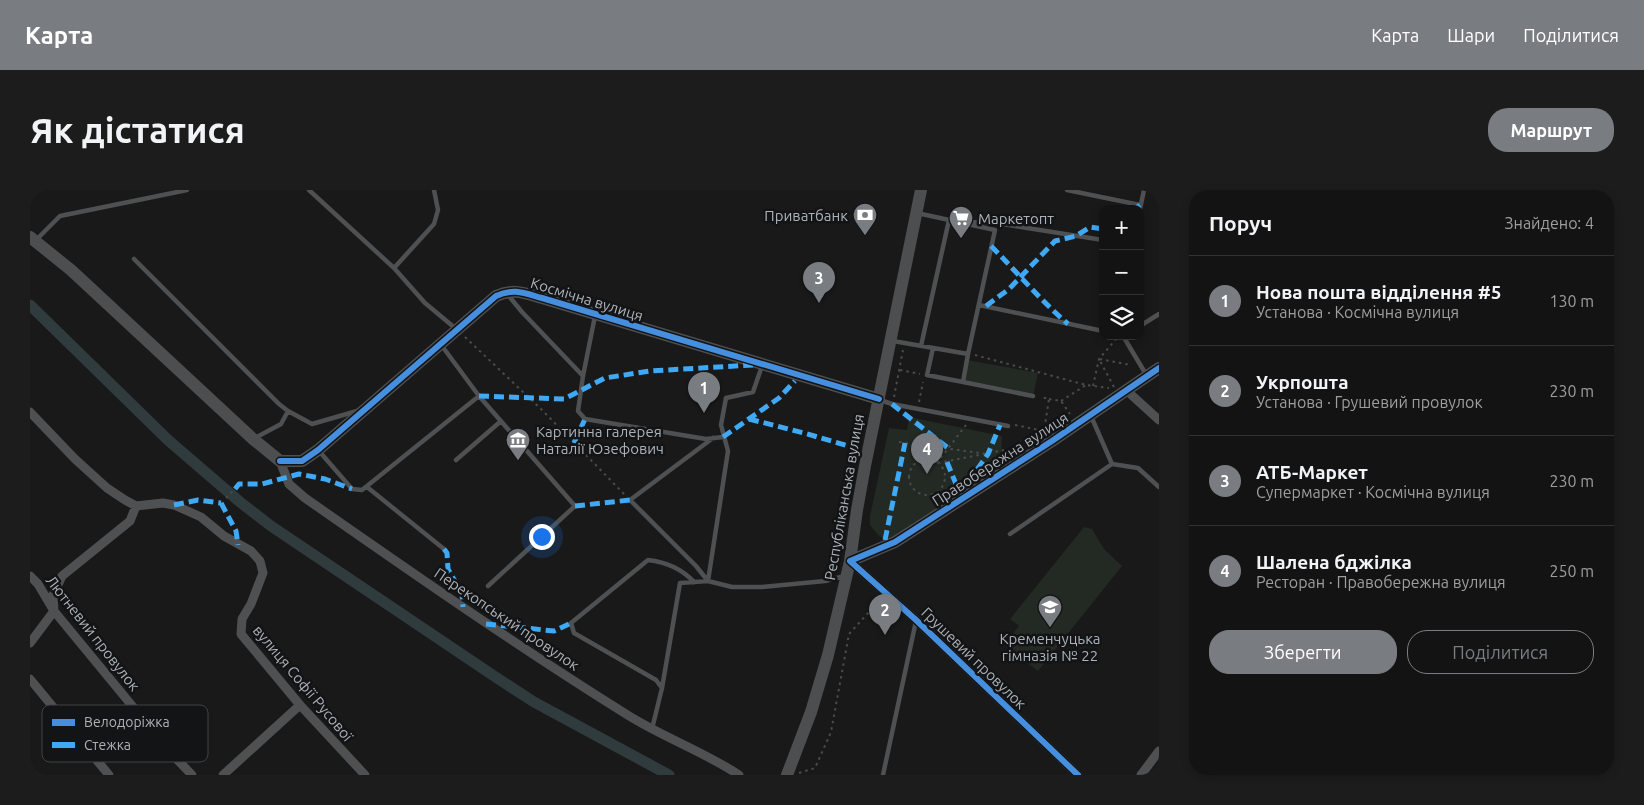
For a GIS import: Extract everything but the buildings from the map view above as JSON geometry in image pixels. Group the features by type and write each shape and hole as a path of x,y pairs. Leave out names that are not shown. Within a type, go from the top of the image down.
{"street":[{"name":"Республіканська вулиця","path":"787,775 811,712 828,656 847,576 890,341 921,190"},
{"path":"33,239 71,270 253,439 280,461 302,461 318,450 496,296 506,292"},
{"name":"Космічна вулиця","path":"506,292 517,291 879,399"},
{"name":"Правобережна вулиця","path":"850,561 894,542 1126,390 1144,371 1159,368"},
{"path":"1126,390 1159,420"},
{"path":"30,412 75,459 107,488 136,506 130,521 62,576 53,595 54,611 30,643"},
{"name":"Перекопський провулок","path":"280,461 289,484 305,498 486,624 652,729 724,765 739,775"},
{"name":"вулиця Софії Русової","path":"136,506 163,503 174,505 201,517 224,536 251,551 260,561 263,574 252,604 242,619 241,634 300,705 365,775"},
{"path":"855,526 858,539 867,547 879,549"},
{"name":"Грушевий провулок","path":"850,561 916,620 1078,775"},
{"name":"Лютневий провулок","path":"30,576 38,584 54,611 131,705"},
{"path":"30,679 52,705"},
{"path":"223,775 300,705"},
{"path":"1141,775 1159,752"},
{"path":"99,762 110,775"},
{"name":"Лютневий провулок","path":"180,762 192,775"}],"lane":[{"path":"33,239 60,216 187,190"},
{"path":"309,190 394,268 425,303 458,330"},
{"path":"394,268 434,224 438,210 434,190"},
{"path":"1067,190 1131,205"},
{"path":"1140,205 1144,190"},
{"path":"916,213 995,230 963,382"},
{"path":"951,220 996,223 1099,239"},
{"path":"921,346 951,220"},
{"path":"134,259 288,411 312,424 366,409"},
{"path":"506,292 522,312 583,376"},
{"path":"979,305 1099,330"},
{"path":"596,314 578,411 585,419 706,439 723,437"},
{"path":"1144,323 1159,314"},
{"path":"1126,340 1144,371"},
{"path":"890,341 968,354"},
{"path":"441,345 479,396 575,506 488,586"},
{"path":"933,348 927,375 1033,396"},
{"path":"708,581 728,452 721,425 726,398 753,392 763,365"},
{"path":"318,450 352,489 362,490 479,396"},
{"path":"879,399 892,404 1008,426"},
{"path":"253,439 281,424 288,411"},
{"path":"1090,414 1112,464"},
{"path":"456,460 501,421"},
{"path":"708,581 696,566 630,500 713,438"},
{"path":"1010,534 1112,464 1138,468 1159,487"},
{"path":"367,487 444,549"},
{"path":"662,688 656,680 574,633 570,623 648,560 657,561 686,573 694,582"},
{"path":"652,729 662,688 680,583 708,581 732,587 762,587 825,581 847,576"},
{"path":"883,775 916,620"}],"path":[{"path":"458,330 542,410 630,500"},
{"path":"1093,386 1099,359 1115,340"},
{"path":"892,404 904,343"},
{"path":"968,354 1086,386 1115,389 1099,359"},
{"path":"1099,359 1144,371"},
{"path":"899,370 924,374 917,409"},
{"path":"1049,399 1061,401 1086,386"},
{"path":"1061,401 1074,420"},
{"path":"937,463 971,419"},
{"path":"899,442 988,454"},
{"path":"937,463 943,471 943,484 932,494 919,493 913,488 909,475 911,468 922,460 928,459 937,463 1004,450"},
{"path":"226,498 235,488"},
{"path":"798,775 815,768 831,732 849,634 879,600"}],"shaded area":[{"path":"967,360 1038,373 1033,396 963,382"},
{"path":"909,417 1002,436 1001,466 892,537 884,539 870,525 870,516 889,428 907,430"},
{"path":"1084,527 1092,529 1104,549 1122,566 1038,671 1004,645 1019,626 1010,619"}],"waterway":[{"path":"30,305 168,440 271,526 534,702 669,775"}],"marked path":[{"path":"986,306 1009,289 1055,241 1076,236 1090,227 1099,228"},
{"path":"991,246 1038,296 1068,324"},
{"path":"479,396 564,399 605,378 650,371 753,365"},
{"path":"723,437 779,398 795,381"},
{"path":"892,404 948,448"},
{"path":"574,443 585,419"},
{"path":"749,419 855,448"},
{"path":"960,494 988,454 1000,425"},
{"path":"885,540 905,443"},
{"path":"947,462 960,494"},
{"path":"235,489 239,484 262,484 299,474 325,479 352,489"},
{"path":"174,505 198,500 221,503"},
{"path":"575,506 630,500"},
{"path":"221,503 236,531 238,545"},
{"path":"444,549 447,553 448,569 462,594 463,607"},
{"path":"486,624 554,631 571,623"}],"cycle path":[{"path":"280,461 302,461 318,450 496,296 508,292 530,294 879,399"},
{"path":"1078,775 916,620 850,561 895,542 1052,441 1159,368"}],"place":[{"name":"Приватбанк","path":"865,236"},
{"name":"Маркетопт","path":"961,239"},
{"name":"АТБ-Маркет","path":"819,303"},
{"name":"Нова пошта відділення #5","path":"704,413"},
{"name":"Картинна галерея Наталії Юзефович","path":"518,461"},
{"name":"Шалена бджілка","path":"927,474"},
{"name":"Кременчуцька гімназія № 22","path":"1050,628"},
{"name":"Укрпошта","path":"885,635"}]}
